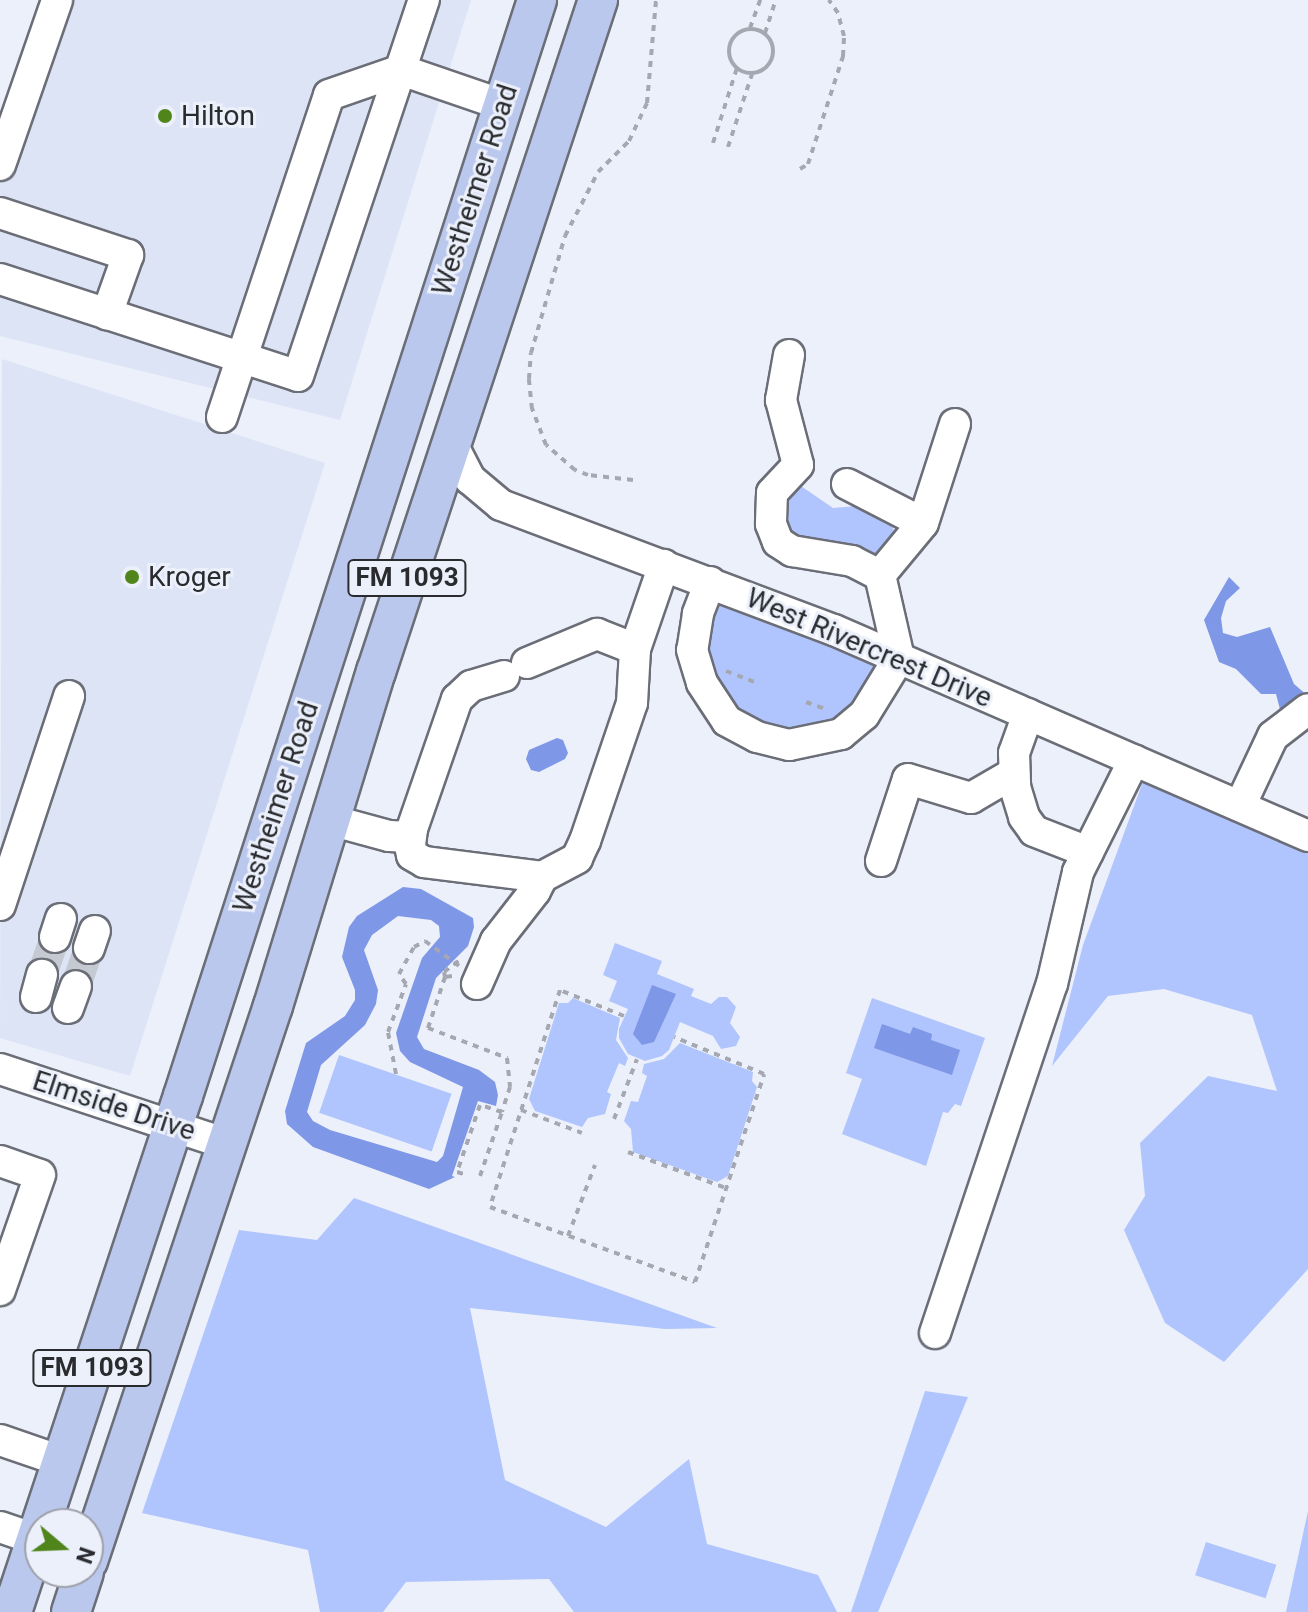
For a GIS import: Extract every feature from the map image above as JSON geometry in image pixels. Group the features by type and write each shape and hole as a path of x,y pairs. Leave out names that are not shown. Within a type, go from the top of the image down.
{"main road":[{"name":"Westheimer Road","path":"12,1612 17,1533 61,1461 173,1125 537,0"},
{"name":"Westheimer Road","path":"104,1513 227,1144 451,442 598,0"},
{"path":"376,672 363,633 405,498 402,484 383,474"},
{"path":"71,1612 79,1588"}],"street":[{"path":"0,165 57,0"},
{"path":"0,279 298,376 424,0"},
{"path":"222,417 329,95 401,70 503,105"},
{"path":"0,213 128,255 107,314"},
{"path":"789,355 781,400 798,465"},
{"path":"880,575 923,523 955,424"},
{"name":"West Rivercrest Drive","path":"451,442 470,479 492,499 899,658 1308,836"},
{"path":"798,465 923,523"},
{"path":"798,465 772,493 771,524 778,542 792,551 852,561 880,575"},
{"path":"466,976 496,941 542,877 577,858 632,703 635,649 664,565"},
{"path":"710,582 698,614 692,650 695,668 714,705 727,721 757,737 789,745 841,734 864,715 899,658 880,575"},
{"path":"542,877 417,860 412,855 410,837 457,699 471,686 597,634 635,649"},
{"path":"0,905 69,696"},
{"path":"1240,806 1273,736 1308,709"},
{"path":"1028,714 1014,753 1014,773 1024,817 1034,831 1088,852"},
{"path":"935,1333 1052,984 1078,872 1134,760"},
{"path":"881,861 908,779 971,798 1014,773"},
{"path":"330,820 389,836 410,837"},
{"name":"Elmside Drive","path":"0,1069 227,1144"},
{"path":"0,1161 40,1175 0,1290"},
{"path":"0,1440 61,1461"}],"path":[{"path":"633,480 588,475 553,452 538,431 529,379 531,353 565,236 598,172 629,141 647,103 656,0"},
{"path":"750,29 760,0"},
{"path":"765,33 776,0"},
{"path":"800,169 808,164 843,56 841,24 829,0"},
{"path":"728,147 752,74 769,66 773,56 773,47 765,33 750,29 734,36 729,55 737,68 752,74"},
{"path":"713,143 737,68"},
{"path":"396,1074 388,1032 406,984 399,974 414,947 425,941 466,976"},
{"path":"466,976 445,977 428,1028 507,1058 510,1087 480,1176"},
{"path":"624,1016 560,990 490,1207 695,1282 764,1074 674,1037"},
{"path":"614,1119 637,1059"},
{"path":"467,1175 457,1172 480,1105 502,1112"},
{"path":"521,1110 582,1133"},
{"path":"628,1152 726,1188"},
{"path":"568,1236 595,1165"}],"shaded area":[{"path":"39,0 471,0 340,420 0,336 0,123"},
{"path":"2,359 325,463 130,1076 0,1038"},
{"path":"798,484 833,508 868,505 885,513 899,540 885,560 805,549 780,527 786,493"},
{"path":"1229,577 1240,588 1226,601 1221,618 1223,633 1237,637 1270,627 1294,684 1308,696 1282,717 1276,694 1261,694 1236,669 1219,662 1204,620"},
{"path":"724,598 873,658 880,666 849,715 805,736 732,714 704,657 714,606"},
{"path":"557,738 563,740 568,753 565,759 539,772 531,770 526,759 529,750"},
{"path":"1145,776 1308,846 1308,1269 1224,1362 1165,1323 1124,1230 1145,1196 1140,1143 1208,1076 1277,1091 1252,1015 1164,989 1108,996 1052,1066 1083,945"},
{"path":"403,887 421,889 473,918 474,927 468,946 436,978 417,1037 424,1049 479,1070 495,1082 498,1095 496,1106 478,1101 452,1176 455,1177 429,1189 313,1147 287,1124 285,1111 306,1043 345,1016 355,1000 355,990 342,957 349,927 357,916","holes":["398,916 431,920 439,926 440,937 422,958 396,1033 400,1051 410,1062 463,1087 443,1156 437,1162 330,1130 313,1121 307,1112 321,1065 365,1025 376,1004 378,990 364,950 372,935"]},
{"path":"615,943 662,961 657,974 694,989 691,996 711,1004 719,997 727,997 736,1007 730,1023 740,1037 736,1046 721,1049 713,1036 680,1022 669,1050 662,1056 645,1061 628,1054 619,1038 619,1029 628,1009 609,1001 617,981 603,975"},
{"path":"652,985 676,994 654,1042 642,1045 633,1034"},
{"path":"573,998 620,1018 616,1040 628,1058 625,1066 619,1063 607,1092 611,1094 605,1114 588,1118 582,1127 535,1111 529,1099 559,1003 568,1003"},
{"path":"872,998 985,1038 961,1106 955,1104 948,1113 943,1112 926,1166 842,1134 862,1079 846,1073"},
{"path":"882,1024 910,1034 913,1027 932,1034 931,1040 960,1050 952,1075 874,1048"},
{"path":"680,1043 753,1072 752,1081 757,1087 728,1176 717,1182 633,1152 631,1129 624,1121 631,1101 638,1102 647,1076 642,1073 644,1064 664,1059"},
{"path":"339,1055 452,1094 432,1151 319,1113"},
{"path":"354,1198 717,1328 665,1329 470,1308 505,1480 606,1527 689,1459 707,1544 818,1575 837,1612 574,1612 549,1579 406,1582 383,1612 320,1612 308,1550 142,1513 239,1230 317,1240"},
{"path":"925,1391 968,1397 878,1612 851,1612"},
{"path":"1308,1511 1308,1612 1286,1612"},
{"path":"1206,1542 1276,1565 1266,1598 1195,1575"}],"tunnel":[{"path":"42,975 55,937"},
{"path":"76,986 89,948"}],"place":[{"name":"Hilton","path":"165,116"},
{"name":"Kroger","path":"132,577"}]}
